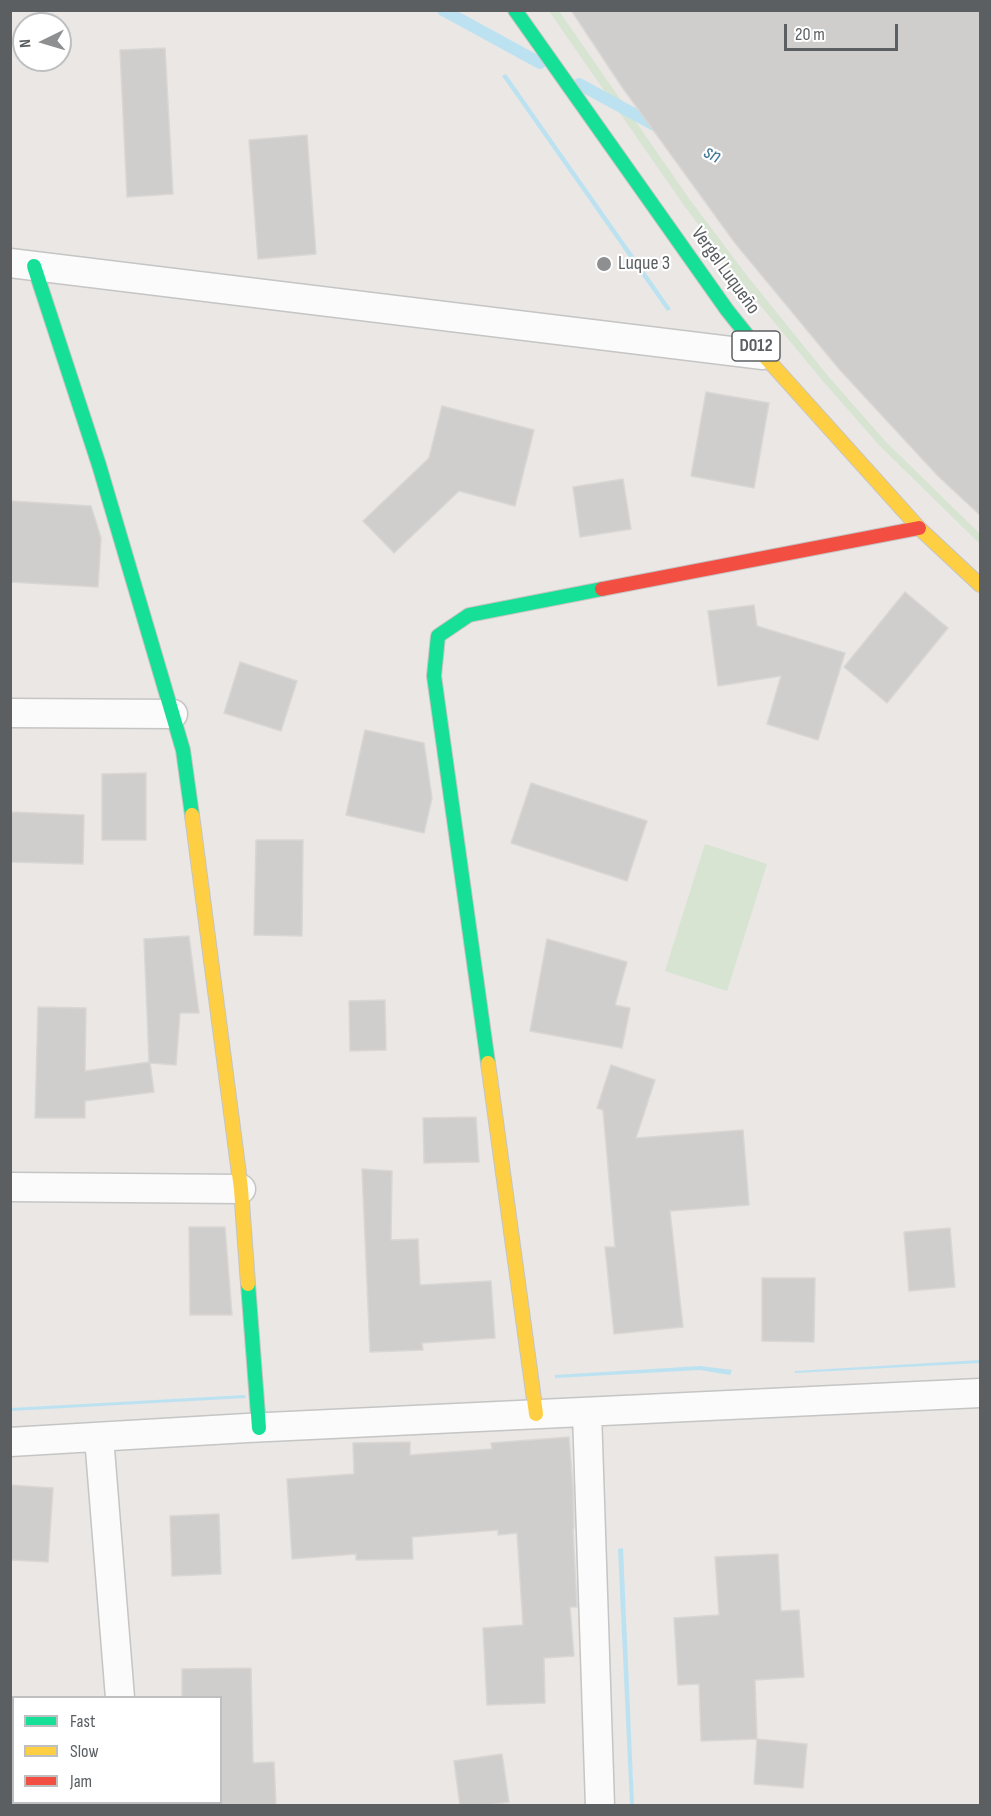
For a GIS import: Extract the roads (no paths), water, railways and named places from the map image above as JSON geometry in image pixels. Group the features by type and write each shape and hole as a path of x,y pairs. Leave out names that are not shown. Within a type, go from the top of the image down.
{"street":[{"name":"Vergel Luqueño","path":"515,10 727,310 763,355 920,528 981,585"},
{"path":"259,1428 241,1189 183,750 99,465 22,265 763,355"},
{"path":"536,1414 434,675 438,636 469,615 920,528"},
{"path":"10,713 172,714"},
{"path":"10,1187 241,1189"},
{"path":"10,1442 981,1392"},
{"path":"588,1412 600,1806"},
{"path":"99,1437 120,1696"}],"water":[{"path":"506,74 671,309 667,311 502,76"},
{"path":"980,1360 980,1363 795,1373 795,1371"},
{"path":"700,1366 732,1370 730,1375 700,1370 555,1378 555,1375"},
{"path":"245,1395 246,1398 11,1411 11,1408"},
{"path":"623,1548 634,1806 630,1805 618,1549"}],"waterway":[{"name":"sn","path":"443,10 540,63"},
{"name":"sn","path":"579,84 658,127"}],"place":[{"name":"Luque 3","path":"604,264"}]}
